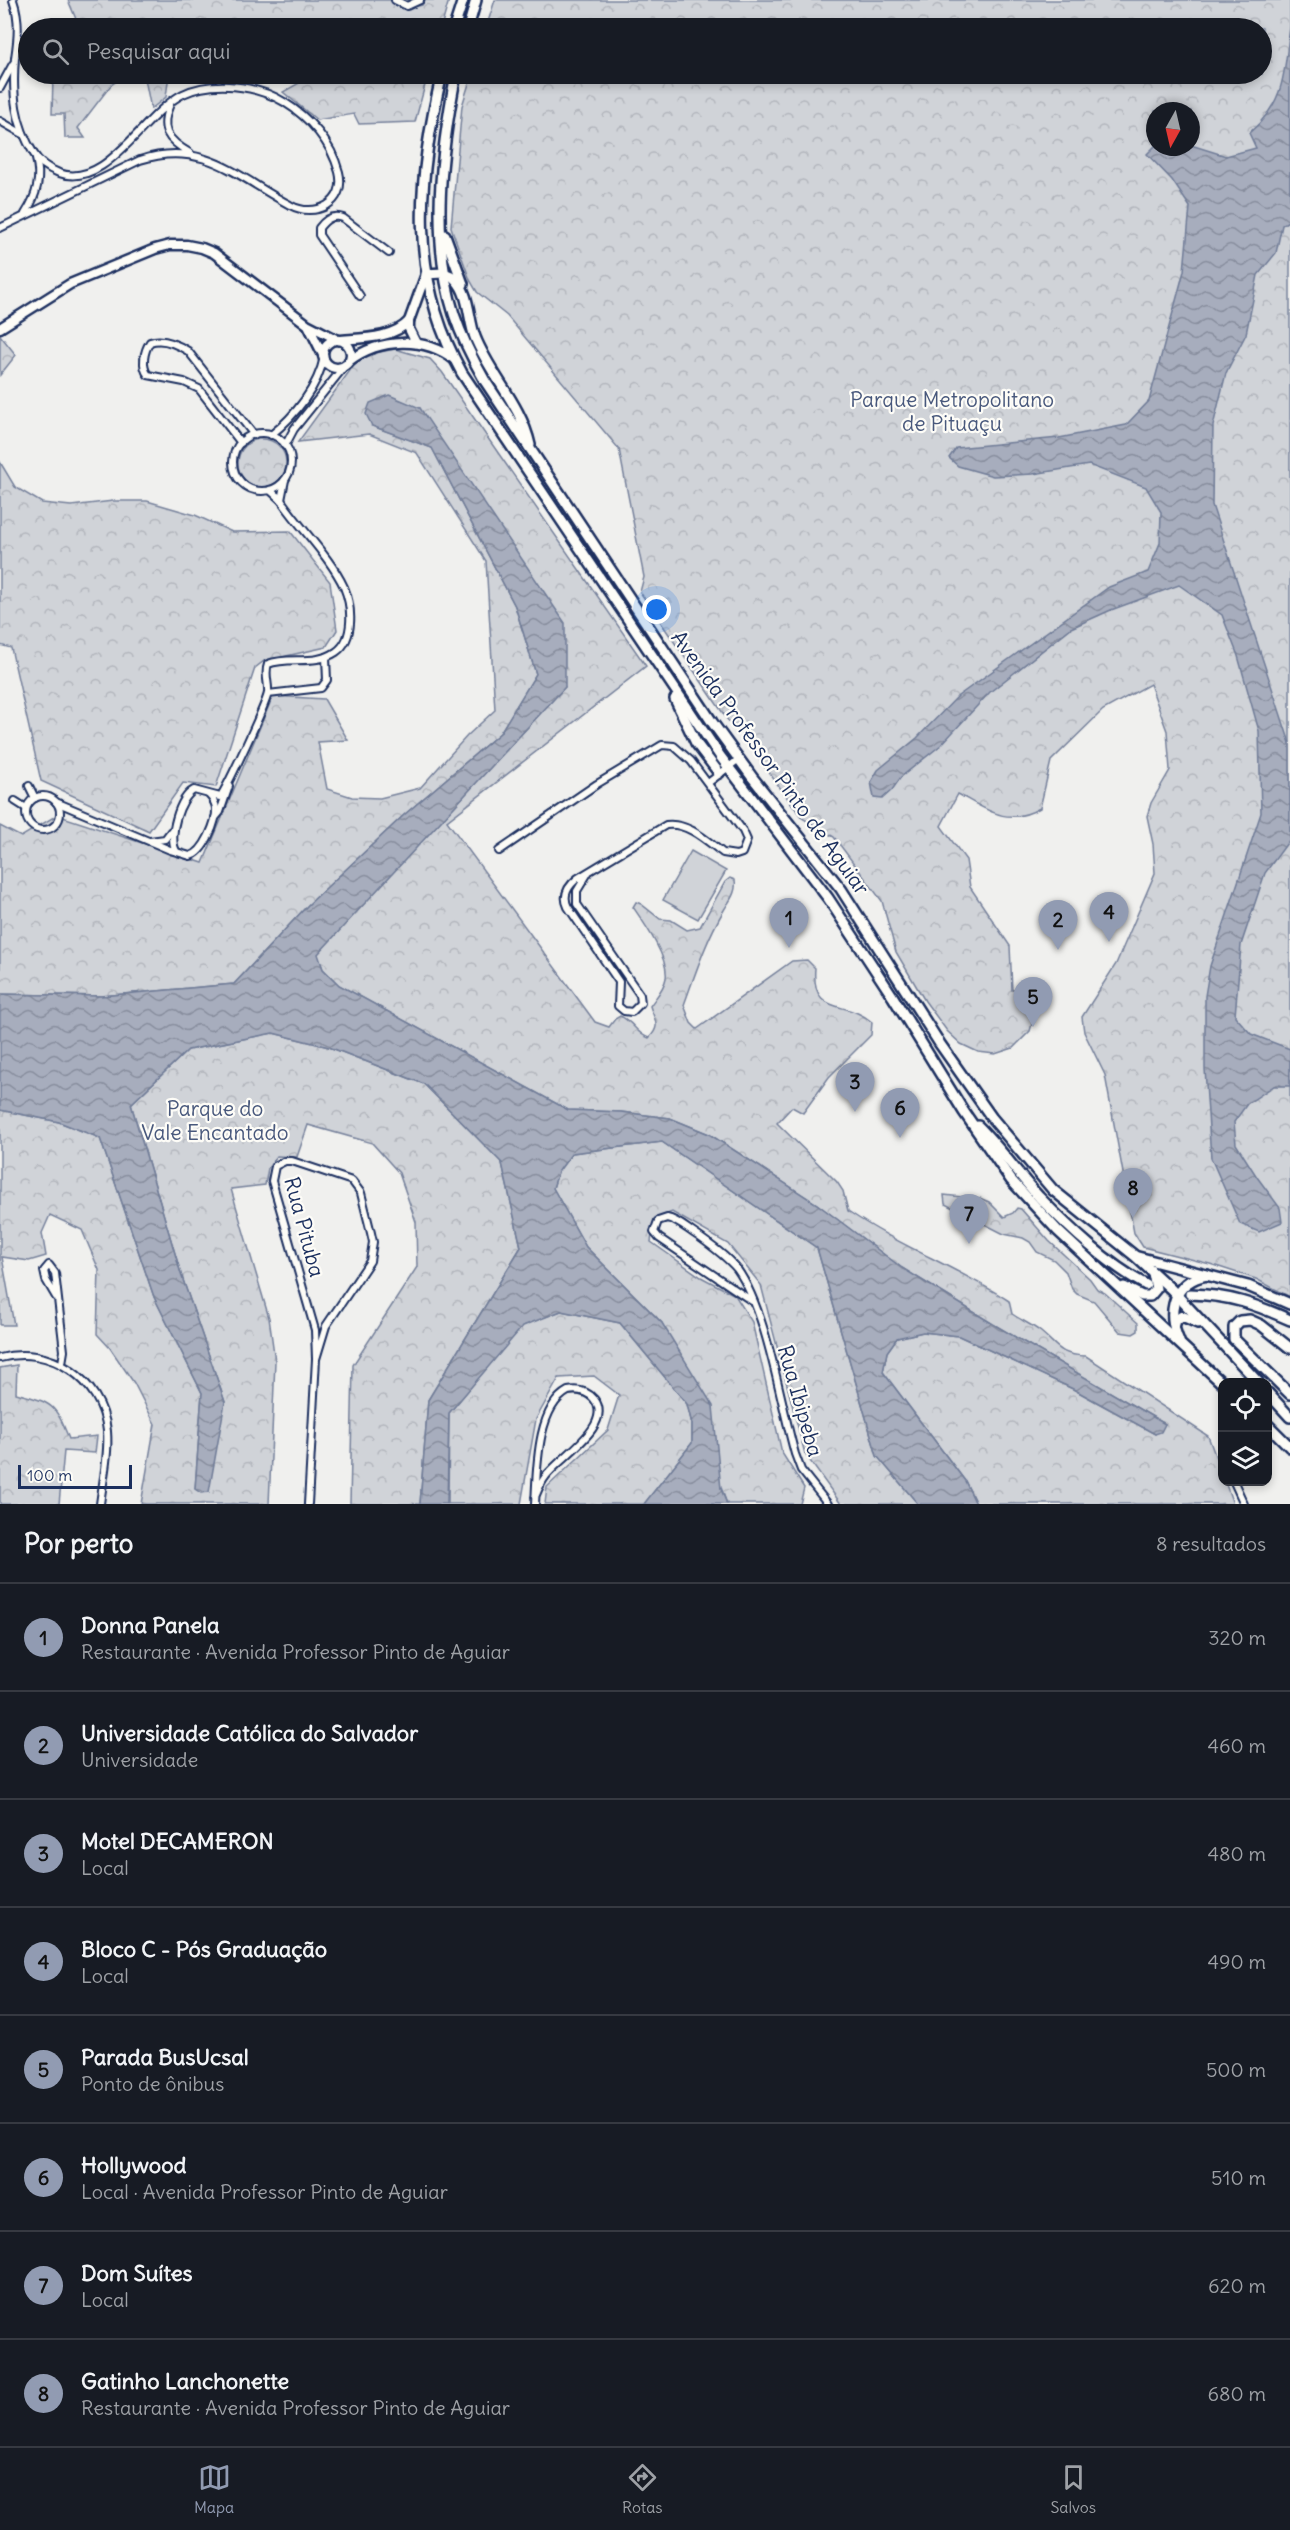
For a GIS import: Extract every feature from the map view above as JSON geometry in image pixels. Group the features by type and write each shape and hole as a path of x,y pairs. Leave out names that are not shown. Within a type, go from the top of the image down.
{"main road":[{"path":"457,18 463,0"},
{"path":"471,18 476,0"},
{"name":"Avenida Professor Pinto de Aguiar","path":"440,84 423,183 422,226 426,274 439,324 455,360 660,670 723,770 801,860 832,903 989,1150 1026,1197 1218,1379"},
{"name":"Avenida Professor Pinto de Aguiar","path":"454,84 442,164 441,226 446,274 454,315 466,346 485,381 672,663 739,759 841,889 940,1044 992,1118 1053,1190 1135,1256 1176,1295 1253,1378"},
{"path":"441,226 465,295 475,336 523,420 531,450"},
{"path":"0,328 70,284 155,249 179,245 202,248 214,253 307,324 346,343 350,350 348,362"},
{"path":"416,343 409,329 409,321 426,274 446,274 456,279 465,295"},
{"path":"323,356 327,344 338,340 392,333 404,327 409,321"},
{"path":"307,324 325,361 333,367 348,362 367,349 381,345 416,343 440,350 455,360"},
{"path":"660,670 696,743 711,762 723,770"},
{"path":"964,1112 1061,1218 1118,1269 1146,1285"},
{"path":"1135,1256 1248,1286 1290,1304"},
{"path":"1112,1280 1137,1294 1150,1296 1156,1289 1152,1272"},
{"path":"1181,1344 1175,1324 1176,1295 1189,1281 1209,1275"},
{"path":"1190,1294 1236,1298 1258,1305 1290,1320"},
{"path":"1175,1324 1176,1320 1182,1316 1203,1325"},
{"path":"1290,1348 1255,1322 1240,1321 1234,1327 1234,1339 1290,1394"},
{"path":"1272,1397 1290,1416"},
{"path":"1272,1429 1290,1447"},
{"path":"1279,1436 1290,1454"}],"street":[{"path":"14,0 18,25 13,93 22,133 39,168 37,191 25,215"},
{"path":"395,0 407,6 420,0"},
{"path":"0,88 15,58"},
{"path":"35,157 44,165 62,174 84,175 105,164 147,122 171,102 197,89 231,86 268,95 297,110 319,132 339,170 339,188 336,196 321,209 311,211 295,208 222,164 193,154 172,142 167,134 165,119 171,102"},
{"path":"0,121 22,133"},
{"path":"0,228 140,160 164,153 193,154"},
{"path":"321,209 327,219"},
{"path":"360,296 319,236 319,228 333,216 343,218 389,253"},
{"path":"241,443 199,389 184,382 148,375 143,367 146,349 150,342 160,340 179,345 188,351 254,435"},
{"path":"271,435 285,423 314,386 319,377 323,356"},
{"path":"285,446 294,429 348,362"},
{"path":"281,500 291,462 285,446 271,435 254,435 241,443 233,461 237,477 248,488 256,491 270,490 286,478"},
{"path":"176,851 171,842 174,828 190,792 199,790 220,797 229,783 268,694 266,670 268,664 326,657 341,647 348,632 350,624 347,596 339,578 281,500 270,490"},
{"path":"268,694 321,688 327,680 326,657"},
{"path":"499,852 597,784 655,747 662,745 674,746 699,771 746,835 746,846 736,855 723,853 686,827 666,825 578,878 569,886 565,901 619,982 618,1006 624,1011 632,1012 639,1007 640,995 578,904 577,891 588,873"},
{"path":"708,783 739,759"},
{"path":"699,771 711,762"},
{"path":"56,801 60,809 55,826 47,830 38,830 30,825 26,817 26,808 35,798 44,796 190,856 198,854 229,792 229,783"},
{"path":"29,786 35,798"},
{"path":"209,795 216,806 214,819"},
{"path":"15,801 26,808"},
{"path":"150,841 165,839 174,828"},
{"name":"Rua Pituba","path":"308,1504 316,1359 313,1320 272,1181 275,1166 285,1161 345,1177 358,1187 373,1242 370,1261 329,1321 316,1359"},
{"name":"Rua Ibipeba","path":"752,1301 659,1238 654,1232 658,1221 666,1218 677,1222 727,1258 737,1270 752,1301 759,1317 801,1470 828,1504"},
{"path":"57,1297 64,1351 62,1363"},
{"path":"313,1320 329,1321"},
{"path":"0,1358 19,1355 62,1363 93,1393 105,1419 108,1446 100,1504"},
{"path":"568,1391 584,1391 596,1402 599,1409 597,1425 546,1475 535,1501 538,1454 554,1403 568,1391"},
{"path":"1236,1486 1244,1504"}],"green space":[{"path":"68,0 395,0 406,9 422,5 425,0 449,0 444,18 76,18"},
{"name":"Parque Metropolitano de Pituaçu","path":"495,0 1290,0 1290,1297 1256,1279 1210,1264 1143,1247 1134,1233 1105,1075 1084,1032 1082,1017 1116,964 1155,873 1153,844 1147,816 1151,803 1170,770 1167,731 1150,684 1103,710 1051,761 1040,808 1028,814 1007,816 988,810 958,794 941,826 966,860 970,887 1010,946 1012,990 1042,988 1030,1031 1013,1048 995,1054 978,1052 961,1044 947,1031 925,1001 896,952 882,901 834,837 802,818 736,727 729,722 640,592 644,577 619,449 507,316 477,292 470,280 451,227 462,106 469,84 1272,84 1272,18 489,18"},
{"path":"53,84 112,84 78,128 85,138 65,138 64,114 52,114"},
{"path":"146,84 168,84 166,97 151,109"},
{"path":"297,84 425,84 415,122 359,124 354,114 317,120 283,92"},
{"path":"0,335 16,355 0,375"},
{"path":"395,349 430,359 442,372 646,666 447,821 595,1022 609,1027 620,1016 649,1038 655,1029 655,1019 650,1006 664,986 666,970 655,941 633,907 636,902 660,919 671,920 687,930 700,927 725,882 730,878 735,880 734,892 707,945 684,1005 691,1023 697,1029 792,961 807,960 815,968 815,983 824,1001 862,1015 872,1022 871,1035 829,1077 803,1113 792,1107 777,1123 837,1182 843,1191 848,1211 867,1224 1009,1301 1012,1314 1038,1329 1060,1349 1070,1354 1086,1356 1208,1436 1218,1463 1218,1486 1226,1486 1233,1504 976,1504 965,1481 883,1372 887,1352 897,1338 923,1332 959,1336 1073,1389 1155,1434 1165,1424 902,1268 817,1204 709,1134 670,1118 621,1112 568,1110 339,985 323,969 317,954 565,687 420,408 372,426 432,448 515,606 536,674 500,733 404,815 308,905 234,984 101,996 0,994 0,826 21,837 57,815 203,863 273,696 324,699 348,740 318,742 327,789 352,797 380,798 420,788 467,736 495,710 486,561 417,453 369,434 298,442 354,365 365,355"},
{"path":"262,439 279,446 286,463 279,480 262,487 245,480 238,463 245,446"},
{"path":"0,462 15,487 42,503 71,506 113,501 147,501 195,515 232,532 290,531 330,582 337,630 326,647 264,661 255,668 216,787 183,783 149,831 41,781 11,648 0,645"},
{"path":"691,851 726,871 698,919 663,900"},
{"name":"Parque do Vale Encantado","path":"273,1033 329,1047 424,1084 502,1163 521,1247 428,1400 420,1504 350,1504 353,1365 417,1267 416,1222 399,1173 372,1143 308,1125 297,1157 277,1156 268,1168 265,1185 231,1189 269,1318 275,1361 269,1504 141,1504 155,1424 134,1383 110,1348 97,1334 99,1270 82,1230 50,1215 42,1233 46,1256 29,1261 2,1257 14,1325 0,1325 0,1110 59,1122 100,1138 154,1297 202,1393 195,1489 225,1402 181,1274 131,1104 188,1050"},
{"path":"662,1142 817,1248 877,1456 918,1504 841,1504 805,1454 761,1285 728,1244 672,1212 654,1219 651,1242 701,1277 735,1295 752,1322 782,1453 804,1488 800,1504 727,1504 662,1323 586,1247 553,1188 558,1172 572,1153"},
{"path":"944,1195 968,1200 980,1198 989,1202 1004,1217 1013,1213 1017,1208 1021,1209 1049,1241 1090,1279 1097,1289 1105,1293 1138,1323 1138,1331 1133,1334 1120,1332 1094,1301 1077,1294 1072,1289 1066,1272 1054,1260 1037,1252 1030,1242 1023,1238 1004,1234 945,1204"},
{"path":"561,1311 620,1323 687,1404 692,1424 692,1443 644,1504 545,1504 547,1487 608,1430 619,1395 594,1376 559,1378 536,1419 521,1504 448,1504 449,1413 523,1325"},
{"path":"17,1365 16,1393 38,1399 51,1406 60,1418 69,1439 97,1436 95,1453 64,1451 59,1504 0,1504 0,1368"}],"water":[{"path":"1290,27 1290,220 1282,225 1276,253 1258,275 1246,334 1226,373 1213,426 1212,505 1290,743 1290,839 1265,873 1241,945 1235,1016 1251,1034 1290,1049 1290,1086 1274,1086 1247,1104 1234,1122 1236,1144 1280,1208 1282,1222 1259,1232 1240,1224 1211,1158 1205,1069 1205,996 1210,966 1261,813 1259,731 1238,656 1222,615 1179,585 1111,610 1071,628 990,692 941,745 901,777 882,799 874,798 871,782 878,770 917,738 958,696 1109,587 1148,572 1160,543 1161,512 1146,487 1089,465 1033,474 993,476 958,466 949,458 956,448 1059,438 1126,425 1149,401 1184,271 1190,207 1172,180 1149,156 1200,156 1200,148 1226,156 1256,148 1249,133 1270,110 1277,98 1284,72"},
{"path":"389,395 420,408 565,623 565,687 318,954 323,969 339,985 568,1110 621,1112 670,1118 709,1134 817,1204 902,1268 1165,1424 1161,1432 1155,1434 1073,1389 959,1336 923,1332 897,1338 887,1352 883,1372 965,1481 976,1504 918,1504 877,1456 817,1248 662,1142 572,1153 558,1172 553,1188 586,1247 662,1323 713,1406 721,1489 727,1504 644,1504 692,1443 692,1424 687,1404 620,1323 561,1311 523,1326 449,1413 447,1504 420,1504 428,1400 521,1247 502,1163 424,1084 329,1047 273,1033 188,1050 131,1104 181,1274 225,1402 209,1492 201,1493 195,1489 202,1393 154,1297 100,1138 59,1122 0,1110 0,994 101,996 234,984 308,905 404,815 500,733 536,674 515,606 432,448 372,426 366,414 370,403"}],"tunnel":[{"path":"1151,1288 1190,1294"}],"place":[{"name":"Bloco C - Pós Graduação","path":"1109,942"},
{"name":"Donna Panela","path":"789,948"},
{"name":"Universidade Católica do Salvador","path":"1058,950"},
{"name":"Parada BusUcsal","path":"1033,1027"},
{"name":"Motel DECAMERON","path":"855,1112"},
{"name":"Hollywood","path":"900,1138"},
{"name":"Gatinho Lanchonette","path":"1133,1218"},
{"name":"Dom Suítes","path":"969,1244"}]}
